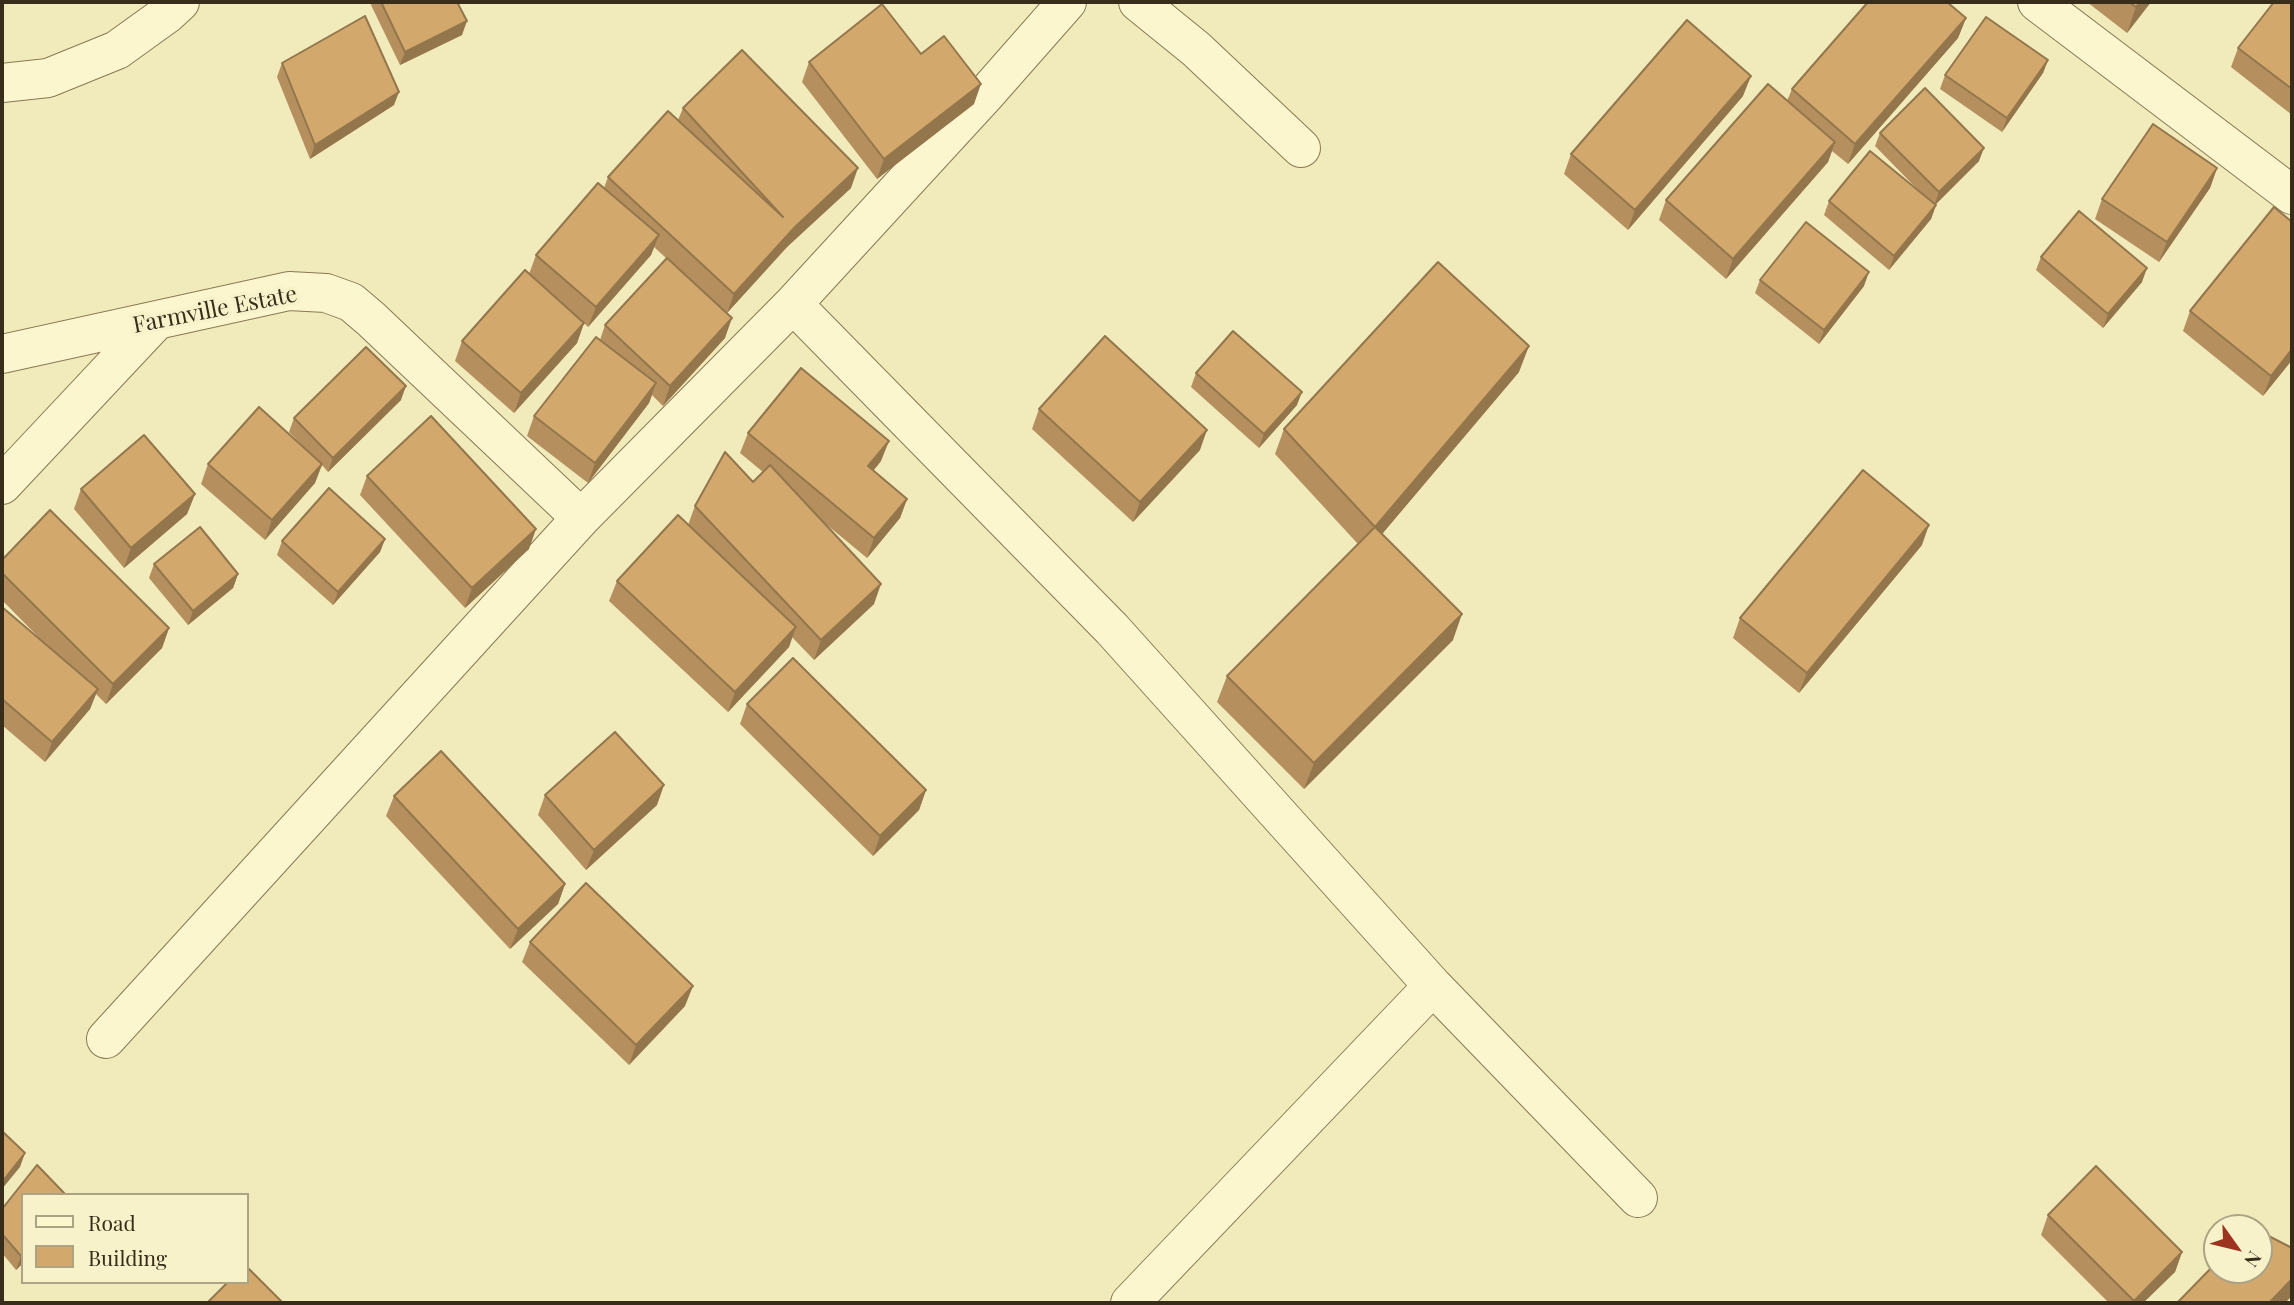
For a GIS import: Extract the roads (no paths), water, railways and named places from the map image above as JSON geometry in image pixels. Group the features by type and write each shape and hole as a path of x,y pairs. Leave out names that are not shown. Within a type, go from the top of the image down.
{"street":[{"path":"2,83 48,78 117,50 180,2"},
{"path":"106,1039 572,508 793,304 1067,2"},
{"path":"1138,2 1196,48 1301,148"},
{"path":"2037,2 2292,195"},
{"name":"Farmville Estate","path":"2,354 289,291 326,293 351,302 572,508"},
{"path":"793,304 1112,629 1433,986 1638,1198"},
{"path":"2,485 155,322"},
{"path":"1130,1303 1433,986"}]}
